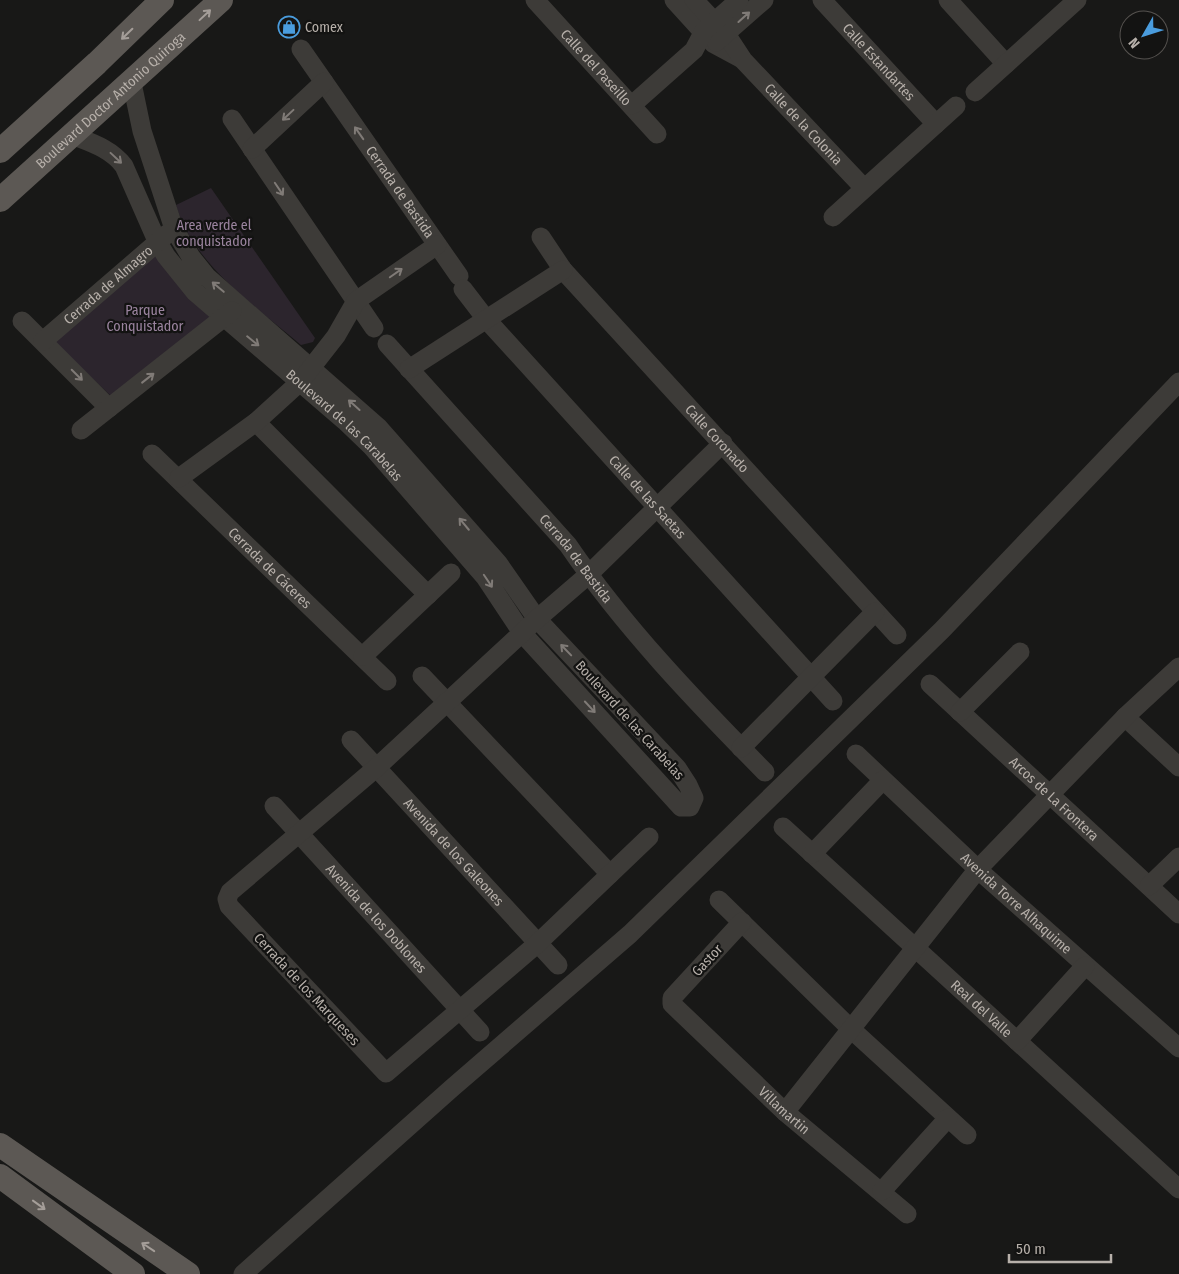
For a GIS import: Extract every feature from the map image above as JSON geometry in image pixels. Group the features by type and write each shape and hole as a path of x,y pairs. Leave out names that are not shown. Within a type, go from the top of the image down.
{"main road":[{"path":"3,151 162,0"},
{"name":"Boulevard Doctor Antonio Quiroga","path":"0,200 74,136 221,0"},
{"path":"0,1145 188,1274"},
{"path":"0,1176 133,1274"}],"street":[{"name":"Calle del Paseíllo","path":"535,0 657,134"},
{"name":"Calle de la Colonia","path":"674,0 715,33 743,60 864,188"},
{"name":"Calle de la Colonia","path":"694,0 715,33"},
{"path":"715,33 739,0"},
{"path":"632,105 715,33 764,0"},
{"name":"Calle Estandartes","path":"822,0 936,124"},
{"path":"948,0 1006,64"},
{"path":"975,92 1076,0"},
{"name":"Cerrada de Bastida","path":"301,49 437,245 356,301 336,336 306,375"},
{"path":"252,149 324,82"},
{"name":"Boulevard de las Carabelas","path":"74,136 103,147 124,166 157,241 166,256 195,292 224,319 306,375 379,428 410,460 498,563 537,619 677,768 694,798 690,807 681,807 523,634 485,576 459,545 306,375 238,304 207,277 191,258 174,229 142,131 132,83"},
{"path":"833,217 956,106"},
{"path":"232,119 374,328"},
{"name":"Cerrada de Almagro","path":"44,341 157,241 174,229"},
{"name":"Calle Coronado","path":"541,237 563,270 897,635"},
{"name":"Calle de las Saetas","path":"437,245 486,319 833,701"},
{"path":"409,369 563,270"},
{"path":"81,430 224,319 238,304"},
{"path":"22,321 109,408"},
{"name":"Cerrada de Bastida","path":"387,344 568,545 588,575 651,650 765,772"},
{"path":"179,478 256,422 306,375"},
{"path":"243,1274 452,1088 630,934 942,630 1179,382"},
{"path":"256,422 428,595"},
{"name":"Cerrada de los Marqueses","path":"649,837 538,943 459,1008 386,1073 229,906 227,899 230,892 376,768 537,619 588,575 723,443"},
{"name":"Cerrada de Cáceres","path":"152,454 387,681"},
{"path":"363,656 451,573"},
{"path":"741,748 875,612"},
{"path":"960,712 1020,652"},
{"path":"785,1112 914,947 978,869 1125,718 1179,667"},
{"path":"422,676 610,874"},
{"name":"Arcos de La Frontera","path":"930,684 1179,914"},
{"path":"1125,718 1179,767"},
{"name":"Avenida de los Galeones","path":"351,740 558,965"},
{"name":"Avenida Torre Alhaquime","path":"856,754 978,869 1178,1047"},
{"path":"812,854 883,780"},
{"name":"Avenida de los Doblones","path":"274,806 480,1032"},
{"name":"Real del Valle","path":"783,827 1179,1189"},
{"path":"1149,886 1179,857"},
{"path":"719,900 851,1029 967,1135"},
{"name":"Gastor","path":"672,998 742,922"},
{"path":"1017,1041 1085,966"},
{"name":"Villamartin","path":"672,998 672,1004 785,1112 882,1191 907,1214"},
{"path":"882,1191 948,1118"}],"green space":[{"name":"Area verde el conquistador","path":"211,188 315,338 313,342 301,345 265,316 228,283 196,246 184,226 176,205"},
{"name":"Parque Conquistador","path":"155,253 212,319 111,396 54,342"}],"place":[{"name":"Comex","path":"289,27"}]}
